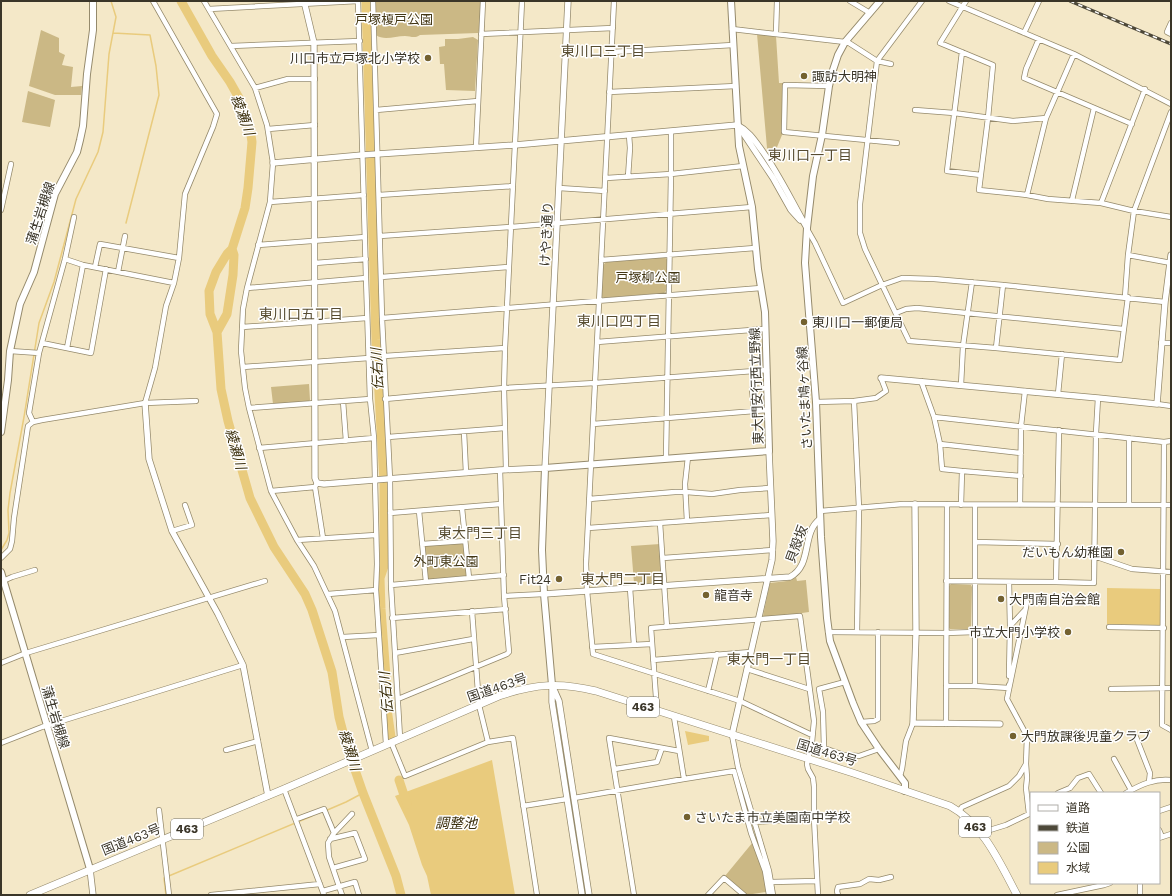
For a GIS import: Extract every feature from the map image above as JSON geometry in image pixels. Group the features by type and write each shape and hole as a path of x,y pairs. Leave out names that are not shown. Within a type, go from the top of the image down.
{"highway":[{"name":"国道463号","path":"30,895 268,796 478,705 517,690 552,685 577,687 596,691 939,802 959,811 980,833 996,856 1017,895"}],"main road":[{"name":"蒲生岩槻線","path":"1,432 8,380 10,351 20,304 34,272 55,194 77,152 83,126 87,74 93,30 93,1"},
{"name":"東大門安行西立野線","path":"545,468 769,450 765,329 755,248 752,207 743,166 737,125 731,1"},
{"name":"さいたま鳩ヶ谷線","path":"880,1 845,42 838,55 829,86 822,135 813,176 806,228 805,263 816,402 820,519 828,632 834,653 861,722 879,749 900,776 905,784 905,791"},
{"path":"545,468 542,550 544,594 552,685"},
{"name":"蒲生岩槻線","path":"1,572 90,869"}],"street":[{"path":"153,1 217,114 185,194 179,258 174,283 166,306 155,368 145,403 149,459 172,531 243,665 268,796"},
{"path":"204,1 255,88 268,129 273,163 270,202 247,288 243,309 243,367 249,408 271,491 297,540 314,566 335,611 372,751"},
{"path":"209,9 304,2 358,1 370,399 377,480 376,590 389,743 405,776 488,742 513,738 537,895"},
{"path":"373,1 382,318 388,437 392,618 400,738"},
{"path":"476,147 483,1"},
{"path":"398,699 509,652 504,596 501,504 508,267 522,1"},
{"name":"けやき通り","path":"545,468 568,1"},
{"path":"614,1 586,564 592,654 740,701 812,735"},
{"path":"776,33 777,1"},
{"path":"850,1 870,13"},
{"path":"922,1 877,61 860,204 860,233 865,249 909,341 1120,360 1128,255 1134,211 1171,112"},
{"path":"950,1 1074,54 1145,89 1171,104"},
{"path":"966,1 940,43 993,65 979,190 1048,199 1101,203 1134,211 1171,217"},
{"path":"1035,1 1036,8"},
{"path":"1024,33 1038,1"},
{"path":"304,2 314,42 315,478 323,538"},
{"path":"1171,23 1167,32 1171,34"},
{"path":"481,34 613,28"},
{"path":"732,29 845,42 877,61 891,64"},
{"path":"1039,39 1026,69 1024,78 1132,124"},
{"path":"231,46 360,41"},
{"path":"612,52 733,45"},
{"path":"962,52 947,171 981,175"},
{"path":"1026,195 1046,118 1074,54"},
{"path":"255,88 288,79 315,79"},
{"path":"829,86 785,85 784,132 897,143"},
{"path":"610,92 736,86"},
{"path":"1101,203 1145,89"},
{"path":"376,110 478,101"},
{"path":"1072,200 1094,108"},
{"path":"915,110 954,113 1013,121 1046,118"},
{"path":"268,129 315,125"},
{"path":"273,163 315,158 515,145 737,125 773,178 791,210 806,228 815,243 843,303 882,284 902,278 972,282 1165,302"},
{"path":"666,458 671,131"},
{"path":"628,177 630,134"},
{"path":"1,210 11,164"},
{"path":"606,178 671,174 743,166"},
{"path":"379,195 513,186"},
{"path":"559,188 605,191"},
{"path":"270,202 364,195"},
{"path":"380,236 511,227 752,207"},
{"path":"34,422 29,412 39,353 65,259 74,217"},
{"path":"118,272 125,236"},
{"path":"258,245 315,242 365,237"},
{"path":"96,267 100,244 179,258"},
{"path":"601,260 755,248"},
{"path":"1128,255 1170,263"},
{"path":"1157,404 1165,302 1171,256"},
{"path":"65,259 83,265 174,283"},
{"path":"315,263 366,259"},
{"path":"67,348 83,265"},
{"path":"381,277 508,267"},
{"path":"42,343 91,352 106,269"},
{"path":"247,288 366,278"},
{"path":"962,385 963,346 972,282"},
{"path":"996,348 1003,285"},
{"path":"382,318 761,288"},
{"path":"896,313 906,309 917,308 1123,330"},
{"path":"242,328 368,318"},
{"path":"597,342 765,329"},
{"path":"1162,343 1171,343"},
{"path":"384,356 505,348"},
{"path":"10,351 39,353"},
{"path":"1058,394 1062,354"},
{"path":"243,367 369,358"},
{"path":"385,399 504,388 595,383 767,370"},
{"path":"816,402 854,401 876,398 886,391 881,378 1171,406"},
{"path":"921,381 934,417 940,444 942,469 1021,476"},
{"path":"754,411 752,389 767,388"},
{"path":"1020,505 1021,426 1025,391"},
{"path":"946,581 1094,583 1096,434 1098,398"},
{"path":"249,408 370,399"},
{"path":"343,400 346,441"},
{"path":"1,558 10,549 12,542 14,518 28,426 34,422 145,403 196,401"},
{"path":"854,401 859,508 857,632"},
{"path":"593,424 768,410"},
{"path":"934,417 1164,442 1171,441"},
{"path":"388,437 504,428"},
{"path":"1056,582 1058,544 1057,505 1059,430"},
{"path":"464,432 466,473"},
{"path":"259,448 374,438"},
{"path":"1129,438 1129,505"},
{"path":"1164,442 1164,628 1162,725 1171,730"},
{"path":"940,444 1021,453"},
{"path":"769,450 773,550 768,580 732,735 738,766 769,871 773,895"},
{"path":"687,521 685,484 688,457"},
{"path":"271,491 324,484 545,468"},
{"path":"961,504 962,471"},
{"path":"589,499 686,492 712,494 770,488"},
{"path":"390,513 501,504"},
{"path":"900,776 906,741 913,723 916,632 915,504"},
{"path":"820,511 915,504 1171,505"},
{"path":"946,724 947,504"},
{"path":"172,531 192,525 185,505"},
{"path":"975,505 975,686"},
{"path":"462,508 469,578"},
{"path":"419,511 426,582"},
{"path":"588,528 771,515"},
{"name":"貝殻坂","path":"544,594 666,585 768,580 790,577 799,570 804,563 814,525 820,519"},
{"path":"660,522 666,585 667,627"},
{"path":"297,540 376,535"},
{"path":"422,544 465,541"},
{"path":"975,542 1058,544"},
{"path":"663,558 773,550"},
{"path":"1094,556 1132,569 1171,572"},
{"path":"3,581 35,570"},
{"path":"391,586 504,575"},
{"path":"1,663 26,653 265,581"},
{"path":"1009,582 1009,688"},
{"path":"630,588 634,645"},
{"path":"328,594 376,590"},
{"path":"504,596 544,594"},
{"path":"980,833 1006,824 1028,814 1030,804 1026,788 1027,736 1007,699 1027,602"},
{"path":"392,618 506,609"},
{"path":"1010,626 1025,609"},
{"path":"472,611 478,705 488,742"},
{"path":"657,711 651,628 800,616 814,722 807,764 813,778 814,787 818,895"},
{"path":"1108,627 1164,628"},
{"path":"828,632 1010,633"},
{"path":"861,722 874,721 878,719 878,632"},
{"path":"343,638 379,635"},
{"path":"395,653 473,639"},
{"path":"592,647 652,644"},
{"path":"653,660 751,652"},
{"path":"708,691 716,654"},
{"path":"1,743 47,725 243,665"},
{"path":"747,670 809,689"},
{"path":"845,682 819,689 823,712 824,748 844,755 859,756 879,749"},
{"path":"552,685 559,701 582,895"},
{"path":"946,686 1009,688"},
{"path":"1111,688 1171,688"},
{"path":"674,717 684,779"},
{"path":"913,723 1000,724"},
{"path":"1136,737 1150,773 1149,782"},
{"path":"634,895 609,738 679,751"},
{"path":"226,750 258,741"},
{"path":"614,769 657,762 662,748"},
{"path":"1114,759 1134,790 1149,782 1162,779 1171,780"},
{"path":"959,811 962,807 1009,786 1019,776 1026,764"},
{"path":"523,806 734,771 751,833 765,871 769,895"},
{"path":"1060,792 1070,788 1078,778 1089,774 1100,792"},
{"path":"284,789 297,820 323,893 339,886 355,882 359,895"},
{"path":"570,799 589,895"},
{"path":"1160,810 1171,807"},
{"path":"297,820 324,809 334,833"},
{"path":"159,810 169,895"},
{"path":"342,895 330,857 328,843 334,833 352,814"},
{"path":"754,821 814,818"},
{"path":"330,839 356,833 365,859 333,868"},
{"path":"1160,838 1171,834"},
{"path":"90,869 93,895"},
{"path":"838,895 838,887 860,884 869,879 879,880 891,876"},
{"path":"708,895 712,893 724,878 744,895"},
{"path":"771,882 817,881"},
{"path":"211,895 320,884"},
{"path":"1057,895 1107,884"},
{"path":"1140,884 1140,895"}],"green space":[{"name":"戸塚榎戸公園","path":"375,1 482,1 480,29 478,33 382,38 376,35"},
{"path":"41,30 59,38 59,52 65,55 62,65 73,67 71,87 82,86 81,95 55,95 29,86"},
{"path":"757,34 776,36 779,83 783,83 782,135 773,157 767,148"},
{"path":"473,37 478,40 475,91 446,90 444,64 440,64 439,47 445,46 445,39"},
{"path":"28,91 55,100 50,127 22,122"},
{"name":"戸塚柳公園","path":"664,257 667,259 667,290 664,293 604,298 601,296 603,265 606,262"},
{"path":"309,384 309,401 273,404 271,387"},
{"name":"外町東公園","path":"464,543 467,576 427,579 426,545"},
{"path":"660,544 661,583 636,585 634,583 631,546"},
{"path":"796,577 797,581 806,580 809,612 802,614 764,617 770,583 787,581"},
{"path":"951,584 971,585 972,587 970,629 949,628 949,586"},
{"path":"753,842 763,872 766,892 746,895 725,876"}],"water":[{"path":"1107,588 1160,589 1160,625 1107,624"},
{"path":"685,731 709,736 709,741 688,745"},
{"name":"調整池","path":"492,760 515,895 431,895 427,876 409,825 395,796"}],"waterway":[{"path":"1,550 9,533 8,510 10,493 39,323 54,282 76,199 98,152 103,132 109,54 116,17 111,1"},
{"name":"綾瀬川","path":"181,1 212,56 239,98 250,129 252,142 245,208 232,249 227,254 216,272 209,291 210,314 217,332 221,389 228,421 250,498 274,547 305,594 312,610 332,672 339,717 346,744 363,793 396,876 401,895"},
{"name":"伝右川","path":"366,1 376,340 384,482 384,566 380,578 381,609 387,709 391,737"},
{"path":"113,33 150,35 156,66 159,95 126,223"},
{"path":"217,332 227,314 233,275 234,255 232,249"},
{"name":"伝右川","path":"399,780 407,804"},
{"path":"325,811 363,793"},
{"path":"166,895 164,878 312,816"}],"railway":[{"path":"1070,1 1171,44"}],"place":[{"name":"川口市立戸塚北小学校","path":"428,58"},
{"name":"諏訪大明神","path":"804,76"},
{"name":"東川口一郵便局","path":"804,322"},
{"name":"だいもん幼稚園","path":"1121,552"},
{"name":"Fit24","path":"559,579"},
{"name":"龍音寺","path":"706,595"},
{"name":"大門南自治会館","path":"1001,599"},
{"name":"市立大門小学校","path":"1068,632"},
{"name":"大門放課後児童クラブ","path":"1013,736"},
{"name":"さいたま市立美園南中学校","path":"687,817"}],"district":[{"name":"東川口三丁目","path":"603,51"},
{"name":"東川口一丁目","path":"810,155"},
{"name":"東川口五丁目","path":"301,314"},
{"name":"東川口四丁目","path":"619,321"},
{"name":"東大門三丁目","path":"480,533"},
{"name":"東大門二丁目","path":"623,579"},
{"name":"東大門一丁目","path":"769,659"}]}
